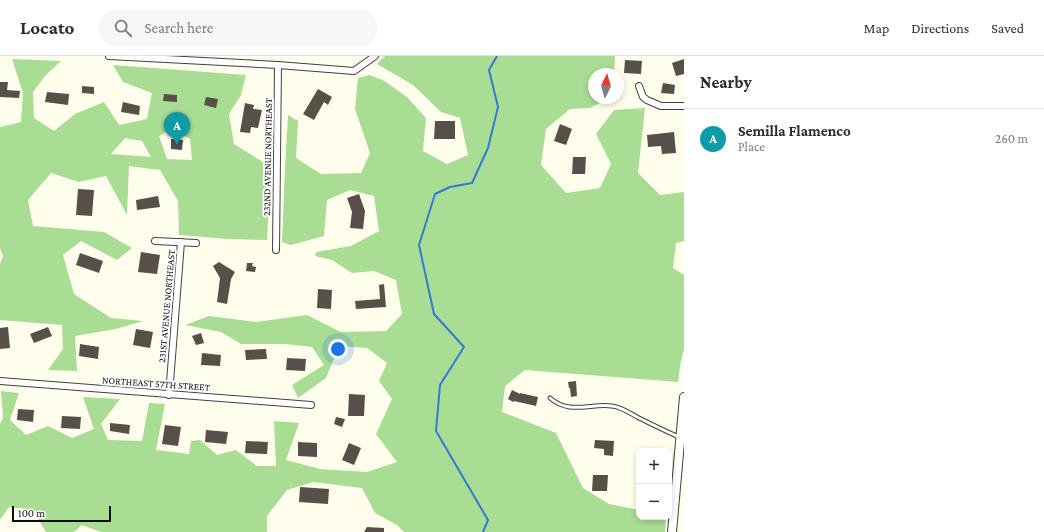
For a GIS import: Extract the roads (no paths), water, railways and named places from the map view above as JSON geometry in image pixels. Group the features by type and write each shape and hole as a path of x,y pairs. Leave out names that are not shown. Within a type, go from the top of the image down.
{"street":[{"path":"109,56 278,65 354,71 376,56"},
{"name":"232ND AVENUE NORTHEAST","path":"276,250 278,65"},
{"path":"639,86 643,97 647,100 662,106 684,106"},
{"path":"155,241 196,243"},
{"name":"231ST AVENUE NORTHEAST","path":"169,395 181,242"},
{"name":"NORTHEAST 57TH STREET","path":"0,381 312,405"},
{"path":"672,532 684,397"}],"lane":[{"path":"550,398 556,403 565,406 583,408 612,406 680,438"}],"waterway":[{"path":"483,532 488,520 436,431 440,385 464,347 434,314 419,245 435,194 450,187 472,183 488,148 498,107 489,70 497,56"}],"place":[{"name":"Semilla Flamenco","path":"177,145"}]}
